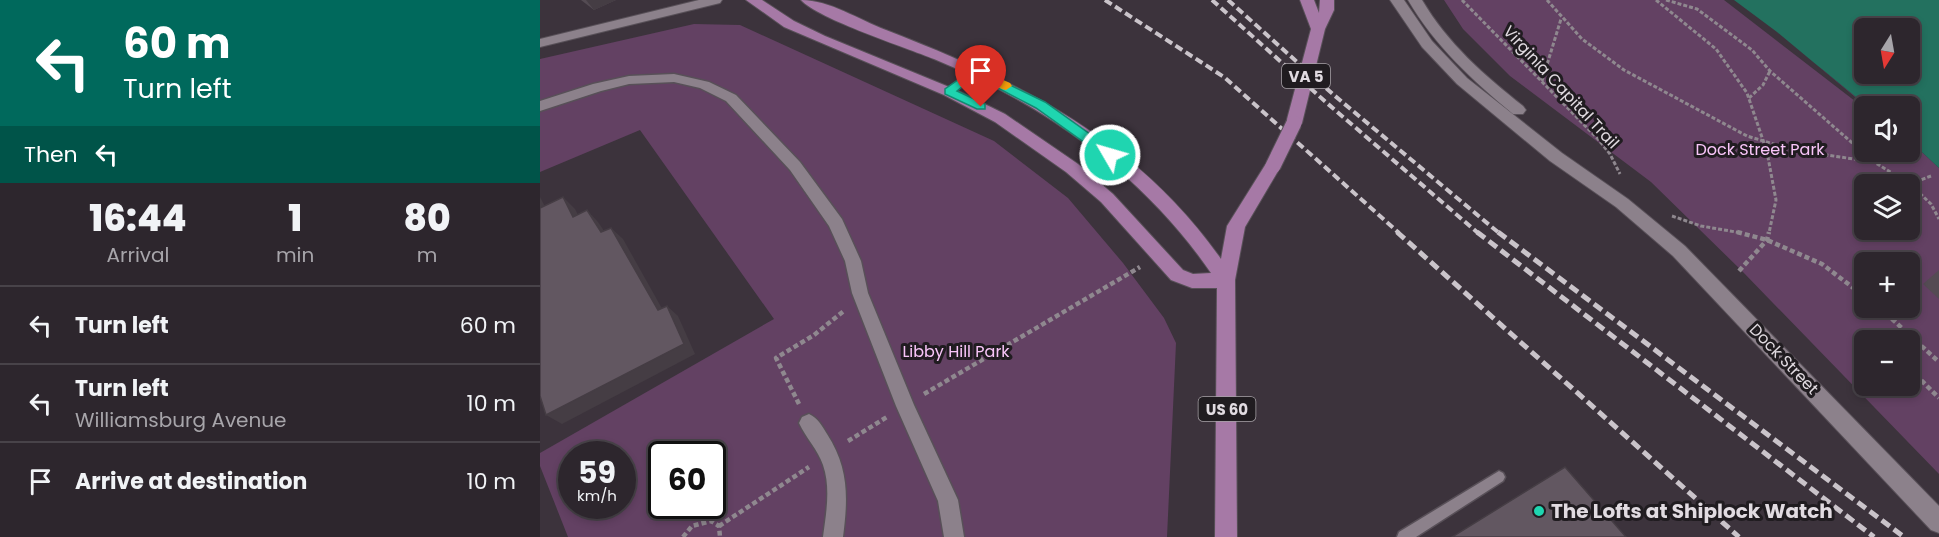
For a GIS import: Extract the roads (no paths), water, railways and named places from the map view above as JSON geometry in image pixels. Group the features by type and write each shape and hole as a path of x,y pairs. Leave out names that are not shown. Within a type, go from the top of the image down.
{"main road":[{"path":"540,43 715,0"},
{"path":"753,0 789,24 820,39 981,107 1009,124 1093,185 1177,275 1192,281 1227,280"},
{"path":"808,0 861,27 975,71 1041,105 1096,143 1125,167 1188,228 1227,280"},
{"path":"1307,0 1318,28"},
{"name":"VA 5","path":"1227,280 1236,226 1273,166 1294,123 1318,28 1327,10 1327,0"},
{"name":"Dock Street","path":"1397,0 1427,44 1462,81 1556,158 1622,203"},
{"name":"Dock Street","path":"1415,0 1426,19 1453,54 1570,153 1622,203 1686,258 1939,522"},
{"name":"US 60","path":"1226,537 1227,280"}],"street":[{"path":"540,106 598,87 629,80 674,78 704,85 730,98 795,166 836,223 853,261 860,293 905,406 948,500 954,537"},
{"path":"809,423 832,463 836,477 837,511 833,537"}],"lane":[{"path":"949,92 975,71"},
{"path":"1404,537 1499,477"}],"railway":[{"path":"1105,0 1224,77 1399,233"},
{"path":"1212,0 1478,233"},
{"path":"1228,0 1335,96 1499,233"},
{"path":"1397,232 1739,537"},
{"path":"1477,232 1874,537"},
{"path":"1498,232 1904,537"}],"place":[{"name":"The Lofts at Shiplock Watch","path":"1539,511"}],"park label":[{"name":"Dock Street Park","path":"1760,149"},
{"name":"Libby Hill Park","path":"956,351"}]}
